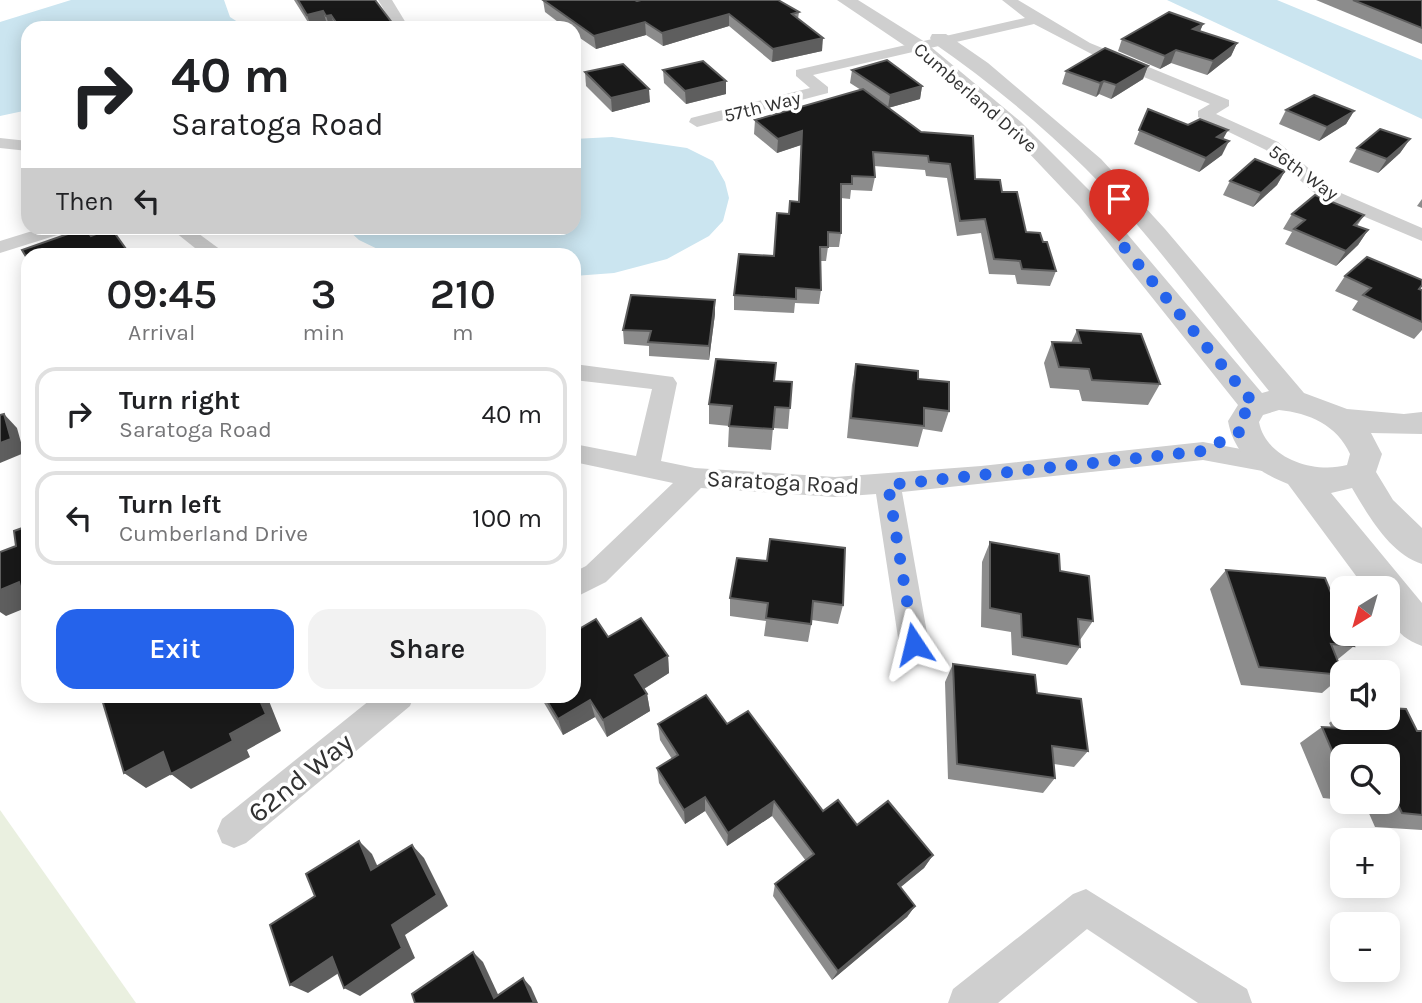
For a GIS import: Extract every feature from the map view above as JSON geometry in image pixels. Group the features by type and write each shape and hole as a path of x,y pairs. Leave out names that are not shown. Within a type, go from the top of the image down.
{"street":[{"path":"384,0 398,21"},
{"name":"Cumberland Drive","path":"845,0 981,67 1093,164 1156,234 1293,400"},
{"name":"Cumberland Drive","path":"885,0 1087,201 1249,417 1252,446 1287,471 1376,576"},
{"path":"1009,0 1034,20"},
{"path":"930,43 1034,20"},
{"name":"56th Way","path":"1034,20 1112,60 1223,103 1204,114 1272,146 1327,194 1422,235"},
{"name":"57th Way","path":"697,122 822,90 801,73 930,43"},
{"path":"0,143 21,145"},
{"path":"0,247 38,235"},
{"path":"189,235 208,248"},
{"path":"581,373 665,383 646,470"},
{"path":"1249,417 1278,399 1310,404 1341,420 1358,436 1363,463 1381,509 1422,550"},
{"name":"Saratoga Road","path":"1203,451 1249,417"},
{"path":"1341,420 1413,424"},
{"path":"1287,471 1336,482 1413,424"},
{"name":"Saratoga Road","path":"581,455 695,478 774,485 888,485 1203,451 1287,471"},
{"path":"581,582 596,575 695,478"},
{"path":"888,485 914,644"},
{"name":"Cumberland Drive","path":"1400,604 1422,630"},
{"name":"62nd Way","path":"234,831 391,703"},
{"path":"967,1003 1086,907 1233,1003"}],"green space":[{"path":"0,810 136,1003 0,1003"}],"water":[{"path":"71,0 224,0 230,17 236,21 21,21 21,112 0,116 0,22"},
{"path":"1167,0 1277,0 1422,60 1422,119"},
{"path":"612,137 687,148 713,161 725,182 729,198 723,221 709,236 667,259 614,273 581,275 581,248 376,248 354,235 581,235 581,139"}],"building":[{"path":"298,0 375,0 391,21 335,21 323,11 307,15"},
{"path":"543,0 778,0 799,12 792,14 823,38 773,49 729,14 662,33 645,22 594,36 581,27 581,21 573,21"},
{"path":"1353,0 1422,0 1422,28"},
{"path":"1169,12 1203,24 1193,29 1237,43 1213,61 1176,50 1165,56 1122,39"},
{"path":"1105,48 1148,66 1116,85 1104,81 1100,83 1066,71"},
{"path":"887,60 922,86 890,95 852,70"},
{"path":"703,61 726,81 685,91 663,70"},
{"path":"623,64 649,89 611,98 585,72"},
{"path":"863,89 921,132 973,136 975,179 1000,180 1002,192 1017,192 1026,232 1040,233 1043,242 1047,242 1056,271 1022,269 1020,261 994,259 985,219 960,221 950,164 929,162 928,156 873,152 875,177 852,176 852,184 841,184 841,233 828,232 828,247 820,247 821,290 796,288 796,299 734,295 739,254 774,256 777,213 789,214 790,201 799,202 802,131 778,139 755,120"},
{"path":"1314,95 1354,111 1327,127 1286,110"},
{"path":"1148,109 1188,125 1200,119 1228,130 1217,137 1229,141 1206,158 1139,130"},
{"path":"1380,129 1410,139 1387,159 1357,148"},
{"path":"1255,159 1285,171 1261,193 1230,181"},
{"path":"1315,195 1364,215 1354,225 1368,230 1346,251 1294,229 1305,220 1292,214"},
{"path":"65,235 116,235 125,248 28,248"},
{"path":"1367,257 1422,280 1419,289 1422,290 1422,322 1363,295 1371,288 1345,276"},
{"path":"631,295 715,300 709,346 648,342 651,331 623,330"},
{"path":"1077,330 1141,334 1160,384 1092,380 1089,369 1059,367 1052,342 1081,343"},
{"path":"716,359 776,363 774,381 792,382 790,408 775,407 773,429 729,426 732,406 709,404"},
{"path":"856,364 918,371 918,379 949,382 949,411 924,408 924,426 851,418"},
{"path":"4,414 11,439 0,443 0,415"},
{"path":"21,528 21,590 19,582 0,590 0,552 16,546 14,531"},
{"path":"770,539 845,548 843,605 813,601 811,624 766,618 768,603 730,598 737,558 767,561"},
{"path":"990,542 1059,554 1060,571 1089,576 1093,621 1078,619 1080,647 1022,637 1021,614 990,608"},
{"path":"1226,570 1325,578 1330,590 1330,646 1337,660 1330,660 1330,674 1259,667"},
{"path":"641,618 668,656 635,675 647,694 603,720 590,700 558,719 548,703 581,703 581,628 596,619 608,637"},
{"path":"953,664 1035,675 1037,693 1081,699 1088,751 1052,746 1055,778 957,764"},
{"path":"706,695 727,724 748,711 823,811 838,800 857,825 888,801 933,855 898,884 915,906 838,971 775,884 814,854 774,801 728,833 705,797 684,810 657,768 678,755 658,724"},
{"path":"103,703 261,703 266,714 230,734 233,741 171,774 163,752 124,773"},
{"path":"1400,709 1406,709 1417,731 1422,731 1422,815 1402,813 1400,809 1400,744 1330,746 1322,727 1330,727 1330,730 1400,730"},
{"path":"359,841 371,870 412,845 437,895 392,925 402,948 344,988 332,957 290,985 270,925 315,896 306,874"},
{"path":"473,952 494,998 523,978 534,1003 415,1003 412,994"}],"route":[{"path":"914,644 888,485 1203,451 1243,430 1245,412 1254,404 1119,241"}]}
